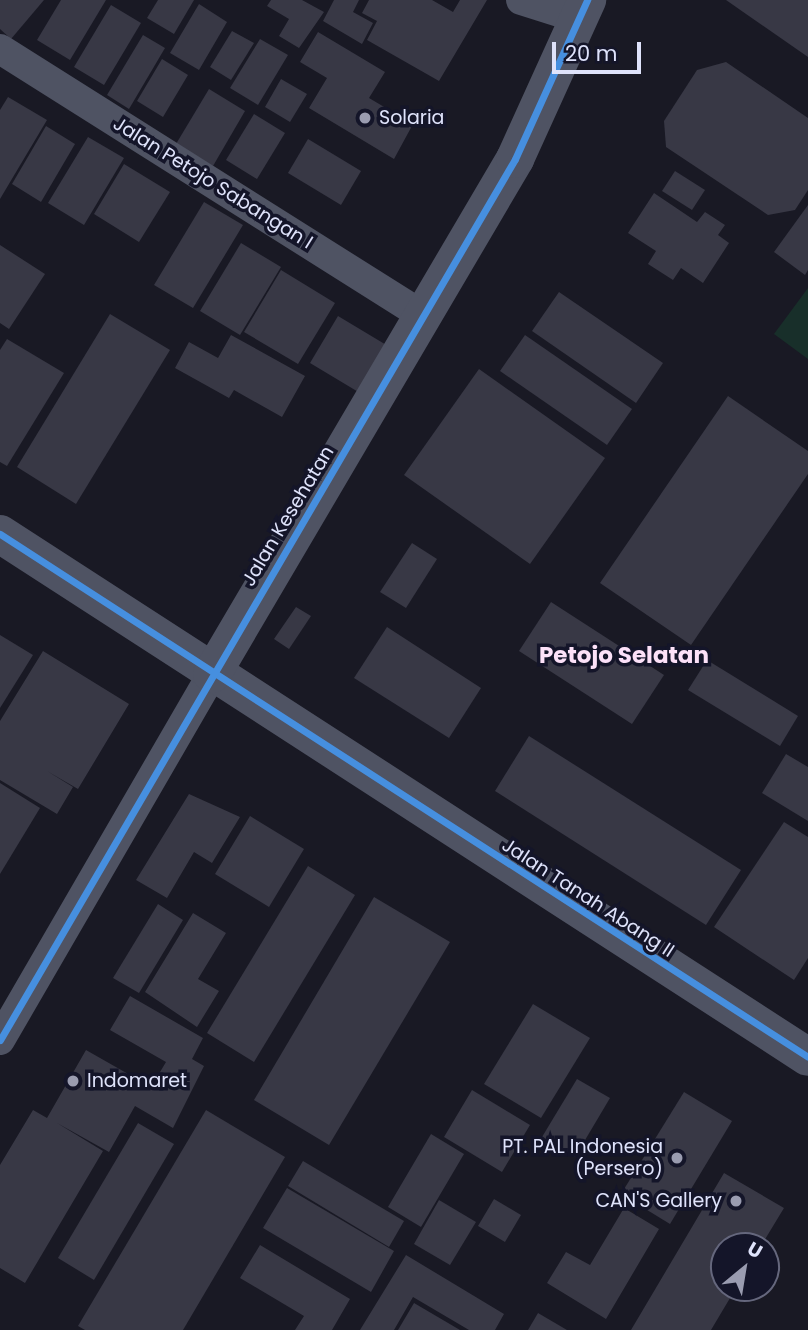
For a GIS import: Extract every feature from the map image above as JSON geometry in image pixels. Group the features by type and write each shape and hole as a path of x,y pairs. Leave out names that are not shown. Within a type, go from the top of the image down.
{"street":[{"path":"521,0 584,10"},
{"name":"Jalan Kesehatan","path":"0,1040 516,159 584,10"},
{"name":"Jalan Petojo Sabangan I","path":"0,49 425,317"},
{"name":"Jalan Tanah Abang II","path":"0,534 212,674 808,1057"}],"green space":[{"path":"808,288 808,359 774,334"}],"building":[{"path":"0,0 44,0 11,39 0,29"},
{"path":"61,0 106,0 70,60 37,40"},
{"path":"158,0 194,0 174,34 147,18"},
{"path":"271,0 302,0 324,12 299,48 279,36 289,19 267,6"},
{"path":"334,0 359,0 353,12 373,23 362,44 323,21"},
{"path":"369,0 432,0 453,12 460,0 487,0 439,81 367,40 377,21 362,13"},
{"path":"726,0 808,0 808,57"},
{"path":"199,4 227,22 199,70 170,53"},
{"path":"111,5 141,23 104,85 74,67"},
{"path":"232,31 254,43 231,80 210,67"},
{"path":"318,32 385,72 369,98 413,124 394,159 309,108 327,78 300,62"},
{"path":"143,35 165,48 129,109 107,95"},
{"path":"260,39 288,55 258,105 230,88"},
{"path":"162,59 188,75 163,117 137,101"},
{"path":"726,62 808,118 808,190 795,210 768,215 666,147 664,121 697,70"},
{"path":"281,79 307,94 290,122 265,107"},
{"path":"209,89 245,111 213,166 176,144"},
{"path":"8,97 47,120 0,199 0,110"},
{"path":"254,114 285,133 257,179 226,160"},
{"path":"46,126 75,144 41,202 12,184"},
{"path":"88,137 124,158 84,225 48,203"},
{"path":"308,139 361,171 341,205 288,173"},
{"path":"124,164 170,192 139,242 94,214"},
{"path":"675,171 705,190 692,210 662,191"},
{"path":"654,193 697,222 705,212 725,225 718,235 729,243 703,283 681,268 673,280 648,264 656,251 628,233"},
{"path":"204,202 243,225 193,308 154,285"},
{"path":"808,205 808,270 805,275 774,252"},
{"path":"241,243 281,267 240,335 200,311"},
{"path":"0,245 45,274 9,329 0,323"},
{"path":"281,270 335,303 298,364 244,332"},
{"path":"559,292 663,363 636,403 532,331"},
{"path":"110,314 170,350 76,504 17,467"},
{"path":"338,316 393,349 365,396 310,363"},
{"path":"231,335 305,376 282,417 234,390 229,398 175,368 189,342 218,358"},
{"path":"525,335 632,409 607,445 500,371"},
{"path":"7,339 64,373 7,466 0,462 0,350"},
{"path":"479,369 605,458 530,564 404,475"},
{"path":"728,396 808,451 808,474 691,645 600,583"},
{"path":"412,543 437,559 406,608 380,592"},
{"path":"551,602 664,675 632,724 519,651"},
{"path":"296,607 311,616 289,649 274,639"},
{"path":"387,627 481,688 449,738 354,678"},
{"path":"0,635 33,655 0,708"},
{"path":"43,651 129,704 78,789 47,771 73,787 57,814 0,780 0,721"},
{"path":"707,660 798,716 780,746 688,690"},
{"path":"529,736 741,870 706,925 495,791"},
{"path":"786,754 808,767 808,821 762,793"},
{"path":"0,783 40,808 0,874"},
{"path":"189,794 240,817 212,863 194,852 167,898 136,880"},
{"path":"250,816 304,849 269,907 215,874"},
{"path":"784,822 808,837 808,958 794,980 714,927"},
{"path":"308,866 355,895 254,1062 207,1033"},
{"path":"374,897 450,942 329,1145 254,1100"},
{"path":"158,904 183,920 139,993 113,978"},
{"path":"193,913 226,933 198,979 219,991 197,1027 145,992"},
{"path":"130,996 203,1038 192,1059 204,1066 173,1128 135,1106 109,1152 57,1123 103,1151 25,1283 0,1268 0,1165 33,1110 47,1118 86,1050 151,1087 166,1062 110,1030"},
{"path":"533,1004 590,1038 541,1118 484,1084"},
{"path":"577,1079 610,1098 575,1157 542,1137"},
{"path":"472,1090 530,1125 502,1172 444,1137"},
{"name":"PT. PAL Indonesia (Persero)","path":"684,1092 732,1121 670,1224 621,1194"},
{"path":"206,1110 285,1157 183,1330 85,1330 78,1326"},
{"path":"138,1123 174,1144 94,1280 58,1258"},
{"path":"431,1134 464,1154 421,1227 388,1207"},
{"path":"303,1161 404,1221 389,1247 288,1186"},
{"path":"724,1173 784,1208 769,1232 710,1232 710,1302 728,1302 711,1330 631,1330"},
{"path":"287,1188 394,1251 371,1292 263,1228"},
{"path":"494,1199 521,1215 505,1242 478,1226"},
{"path":"439,1200 476,1222 450,1265 414,1244"},
{"path":"624,1208 659,1229 606,1319 547,1283 566,1252 590,1265"},
{"path":"260,1245 350,1299 332,1330 295,1330 304,1316 240,1278"},
{"path":"406,1255 504,1314 495,1330 469,1330 413,1297 394,1330 360,1330"},
{"path":"414,1303 460,1330 398,1330"},
{"path":"538,1313 567,1330 528,1330"}],"cycle path":[{"path":"0,1040 515,159 587,0"},
{"path":"0,534 808,1057"}],"place":[{"name":"Solaria","path":"365,118"},
{"name":"Indomaret","path":"73,1081"},
{"name":"PT. PAL Indonesia (Persero)","path":"677,1158"},
{"name":"CAN'S Gallery","path":"736,1201"}],"district":[{"name":"Petojo Selatan","path":"624,655"}]}
